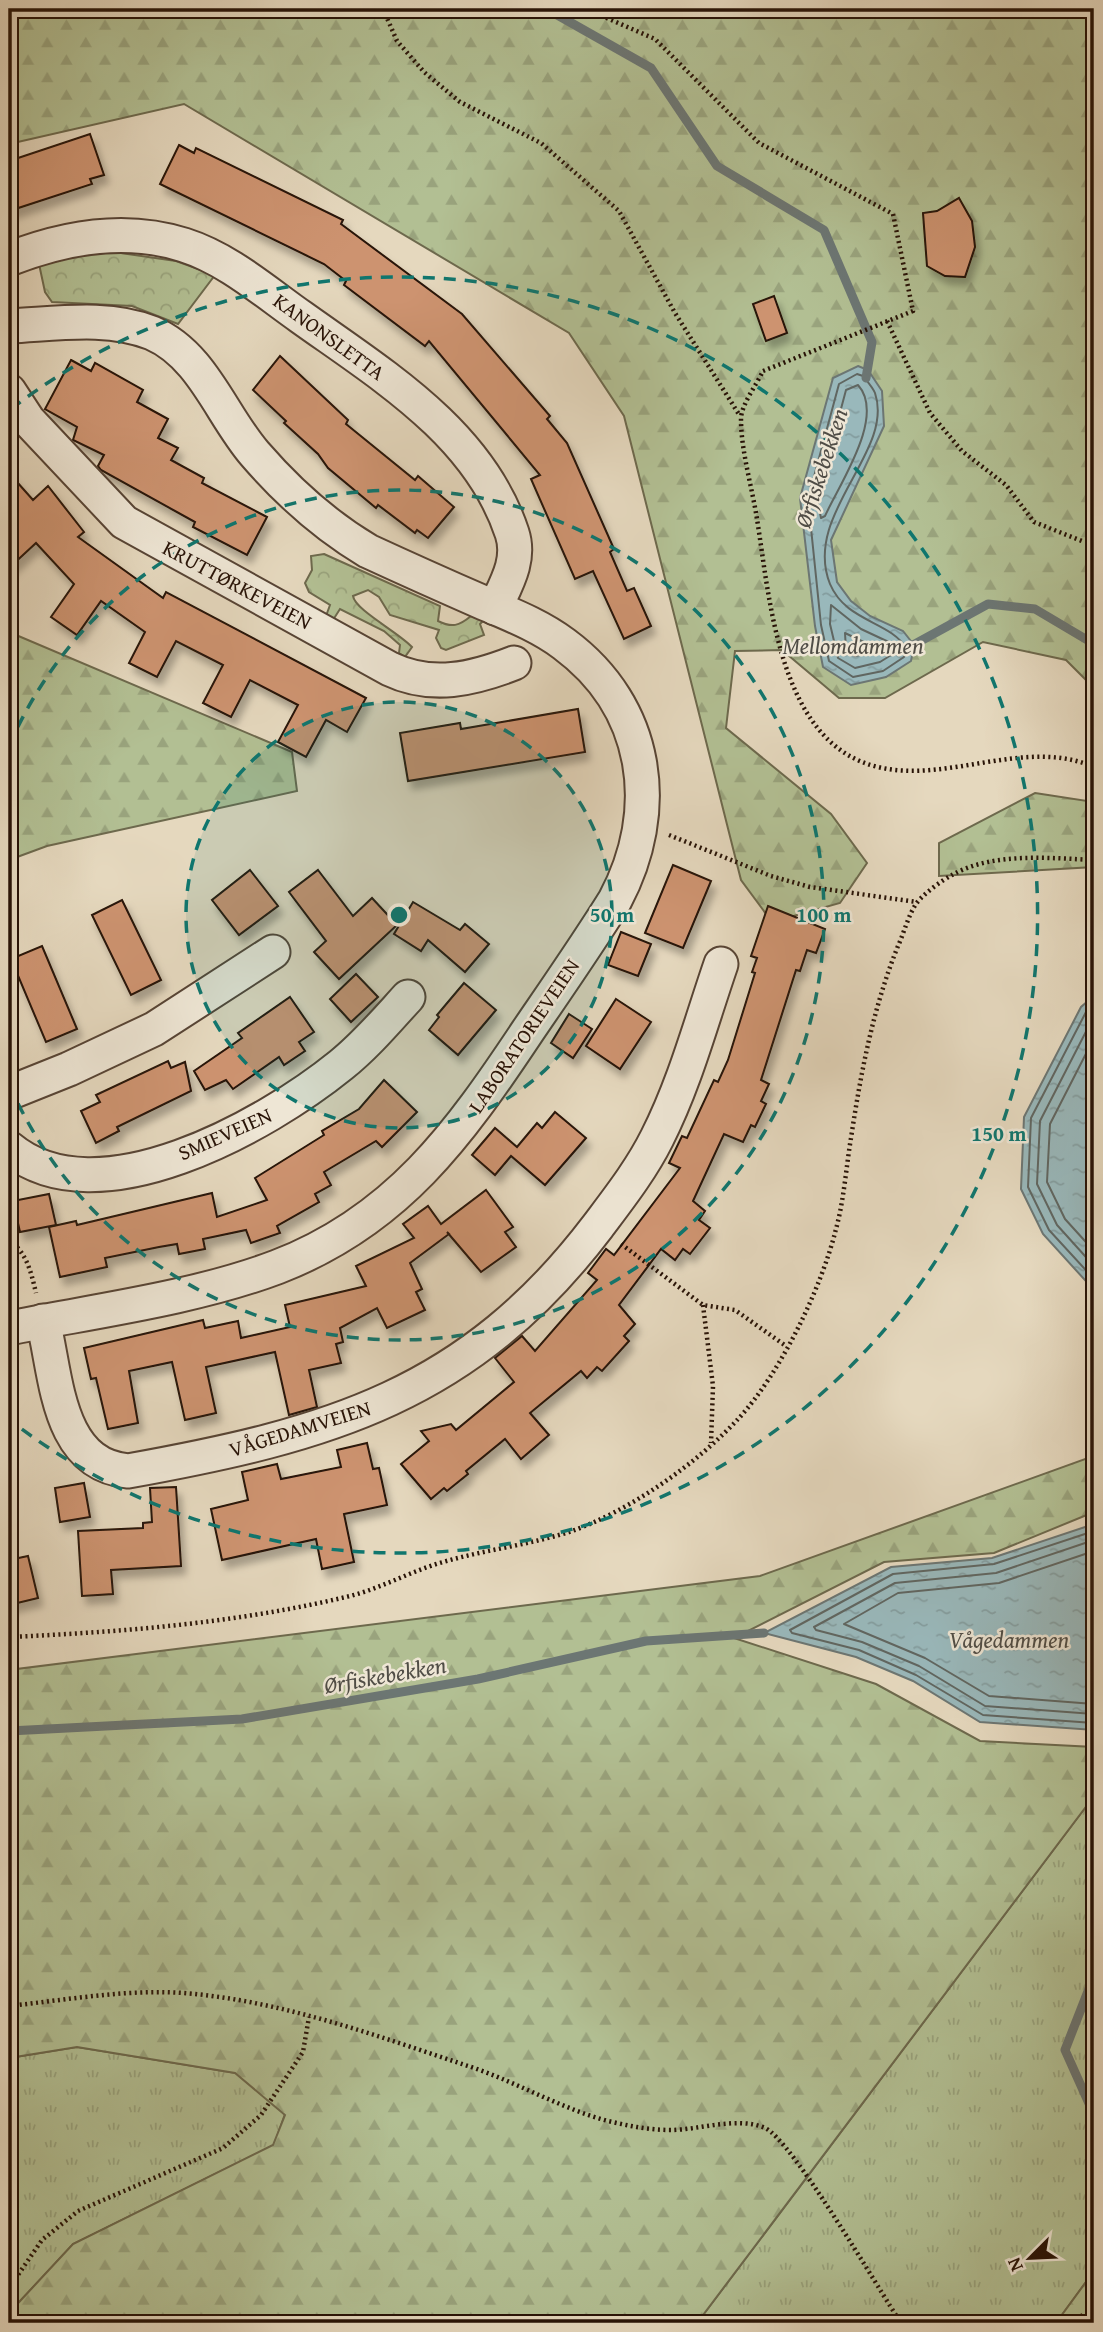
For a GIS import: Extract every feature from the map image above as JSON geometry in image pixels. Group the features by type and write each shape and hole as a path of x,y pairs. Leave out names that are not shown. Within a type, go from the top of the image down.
{"street":[{"name":"KANONSLETTA","path":"9,259 41,247 92,237 138,237 184,245 227,264 381,374 411,397 452,436 471,459 502,510 513,534 515,552 513,568 495,608"},
{"name":"LABORATORIEVEIEN","path":"9,326 108,322 152,333 169,343 201,375 255,454 320,518 368,551 539,628 565,645 606,686 629,727 641,765 644,800 642,828 625,882 592,937 453,1139 397,1195 326,1243 277,1267 215,1286 9,1328"},
{"name":"KRUTTØRKEVEIEN","path":"9,391 28,420 124,522 390,669 415,678 459,680 514,663"},
{"path":"9,1093 154,1029 273,952"},
{"name":"VÅGEDAMVEIEN","path":"43,1321 73,1440 80,1449 102,1465 128,1471 267,1443 382,1404 468,1354 500,1329 568,1265 598,1227 637,1172 670,1112 721,964"},
{"name":"SMIEVEIEN","path":"9,1148 48,1171 94,1177 127,1172 186,1153 261,1120 303,1094 364,1045 408,997"}],"path":[{"path":"383,9 397,41 424,72 460,102 541,143 619,211 675,313 740,416 775,631 786,670 815,724 836,746 877,767 904,770 1042,758 1094,767"},
{"path":"586,9 655,39 759,143 893,214 913,311 763,371 740,416"},
{"path":"887,321 930,413 962,451 1006,485 1034,522 1082,541 1094,541"},
{"path":"642,828 683,839 771,876 810,887 917,902"},
{"path":"9,1637 134,1631 204,1623 346,1597 384,1587 438,1563 566,1533 612,1516 711,1443 740,1417 786,1346 815,1294 837,1227 869,1038 883,984 917,902 953,874 988,862 1036,858 1094,860"},
{"path":"598,1227 703,1304 735,1310 786,1346"},
{"path":"9,1240 20,1248 29,1265 43,1321"},
{"path":"703,1304 713,1386 711,1443"},
{"path":"9,2006 122,1994 181,1993 218,1997 309,2017 468,2065 604,2120 640,2129 672,2130 746,2124 765,2128 778,2138 793,2157 901,2323"},
{"path":"9,2288 42,2240 78,2211 222,2148 261,2115 303,2052 309,2017"},
{"path":"1066,2323 1094,2310"}],"green space":[{"path":"9,9 1094,9 1094,688 1066,660 983,642 885,698 839,698 782,650 735,651 726,728 831,814 867,863 840,903 772,922 741,880 624,416 569,333 184,104 9,144"},
{"path":"100,250 176,261 215,275 178,324 132,306 52,302 45,292 39,264"},
{"path":"324,554 440,606 438,621 455,625 471,616 484,620 480,624 484,635 446,650 441,648 436,638 439,630 390,615 379,597 368,590 353,596 361,608 412,647 405,657 399,653 400,645 384,631 340,609 333,620 326,616 330,605 309,592 305,583 312,570 311,556"},
{"path":"9,632 292,752 297,791 47,846 9,860"},
{"path":"1035,793 1094,802 1094,867 939,876 939,843"},
{"path":"1094,1453 1094,1512 994,1553 884,1562 734,1638 876,1684 980,1741 1094,1747 1094,1796 697,2323 9,2323 9,2313 73,2244 273,2145 285,2115 235,2073 77,2047 9,2058 9,1670 760,1576 1091,1457"},
{"path":"1094,1796 1094,2271 1056,2323 697,2323"},
{"path":"77,2047 236,2073 285,2114 274,2145 73,2244 9,2313 9,2058"},
{"path":"1094,2271 1094,2323 1056,2323"}],"water":[{"name":"Mellomdammen","path":"858,366 868,370 882,391 884,426 831,540 837,582 851,601 870,616 903,631 914,645 911,661 886,677 851,685 823,667 815,626 800,498 833,378"},
{"path":"1094,996 1094,1290 1043,1234 1021,1189 1024,1117 1081,1007"},
{"name":"Vågedammen","path":"1094,1524 1094,1730 980,1722 913,1681 856,1657 764,1633 891,1567 992,1558"}],"building":[{"path":"90,134 104,175 90,179 92,184 9,211 9,161"},
{"path":"179,145 194,153 196,148 343,220 341,224 462,314 550,416 547,419 567,443 614,549 610,552 627,591 634,588 651,626 624,639 593,571 575,579 531,479 540,475 429,341 425,346 344,285 346,281 324,264 160,184"},
{"path":"959,198 972,221 975,247 965,277 945,276 927,266 923,213 937,211"},
{"path":"774,296 787,333 766,341 753,304"},
{"path":"280,356 348,420 346,424 415,480 418,476 454,507 428,538 417,530 415,533 378,505 376,508 328,468 318,454 253,390"},
{"path":"71,360 91,371 95,363 143,390 137,402 168,419 158,438 178,448 171,460 204,478 202,483 267,517 247,555 193,527 195,522 101,470 98,466 104,455 73,440 77,427 45,409"},
{"path":"9,473 33,500 48,486 84,532 78,537 163,598 166,592 366,698 347,732 326,720 306,757 278,742 298,705 250,680 231,717 203,703 223,665 176,641 157,677 129,663 145,632 101,601 77,635 51,617 74,584 36,543 9,568"},
{"path":"578,709 585,752 408,781 400,733 460,723 461,729"},
{"path":"673,865 711,881 683,948 645,933"},
{"path":"250,870 278,906 239,935 212,900"},
{"path":"318,870 353,916 372,898 397,925 339,979 314,952 326,941 289,892"},
{"path":"122,900 161,980 131,995 92,915"},
{"path":"413,902 460,930 465,924 489,944 465,972 428,940 421,951 394,934"},
{"path":"768,906 825,929 816,953 807,950 800,971 796,970 761,1080 769,1084 761,1101 766,1104 755,1127 751,1125 743,1142 724,1134 693,1201 705,1211 699,1220 710,1228 690,1254 683,1249 675,1260 661,1249 619,1305 635,1324 624,1336 629,1341 602,1371 597,1367 587,1378 581,1371 530,1413 549,1435 521,1459 505,1439 466,1471 468,1474 447,1491 444,1488 431,1499 401,1464 429,1441 421,1431 451,1424 456,1430 514,1382 495,1358 522,1336 535,1351 597,1280 588,1273 606,1249 614,1255 680,1168 669,1163 682,1136 687,1138 714,1080 718,1082 728,1060 755,973 752,972 757,958 751,956"},
{"path":"621,932 651,944 638,976 608,965"},
{"path":"42,946 77,1029 46,1042 11,959"},
{"path":"356,974 378,997 351,1022 330,999"},
{"path":"464,983 496,1010 458,1055 429,1030 439,1017 437,1015"},
{"path":"290,997 314,1032 299,1042 305,1051 284,1065 279,1057 233,1089 226,1080 205,1090 194,1071 242,1038 238,1033"},
{"path":"616,999 651,1022 620,1069 586,1046"},
{"path":"569,1014 592,1029 573,1058 551,1043"},
{"path":"168,1061 171,1068 185,1062 191,1091 117,1127 119,1131 96,1143 81,1111 100,1102 96,1095"},
{"path":"384,1080 417,1112 382,1147 376,1141 324,1172 331,1185 315,1194 319,1202 277,1226 280,1233 251,1243 246,1230 203,1239 205,1249 179,1254 177,1244 159,1247 105,1258 107,1267 60,1277 49,1227 76,1221 77,1225 212,1193 217,1217 267,1200 255,1178 324,1135 322,1131 359,1109"},
{"path":"555,1112 586,1138 545,1185 511,1156 495,1175 472,1155 495,1128 517,1147 537,1123 542,1128"},
{"path":"486,1190 513,1227 505,1232 516,1247 481,1272 449,1234 410,1263 422,1289 416,1292 425,1310 387,1328 377,1308 340,1328 343,1342 336,1344 341,1363 309,1370 317,1407 289,1415 275,1352 206,1367 216,1413 185,1420 172,1362 129,1371 138,1423 108,1429 96,1378 91,1379 84,1348 203,1320 205,1328 238,1321 241,1338 290,1327 285,1305 366,1286 356,1266 414,1238 403,1224 428,1206 441,1224"},
{"path":"49,1194 56,1225 20,1232 13,1201"},
{"path":"367,1443 373,1469 379,1468 387,1505 344,1514 354,1562 322,1569 316,1539 222,1560 211,1509 248,1500 242,1472 277,1464 281,1479 341,1467 337,1450"},
{"path":"84,1483 90,1517 60,1522 55,1488"},
{"path":"176,1487 181,1566 111,1570 113,1594 82,1596 78,1531 143,1528 143,1523 152,1522 150,1488"},
{"path":"28,1556 38,1598 9,1605 9,1560"}],"waterway":[{"name":"Ørfiskebekken","path":"534,9 552,12 651,68 717,166 824,230 872,342 866,378"},
{"name":"Ørfiskebekken","path":"904,650 988,604 1035,609 1094,644"},
{"name":"Ørfiskebekken","path":"9,1731 242,1719 478,1679 646,1641 764,1633"},
{"path":"1094,1976 1065,2050 1091,2108 1094,2245"}]}
